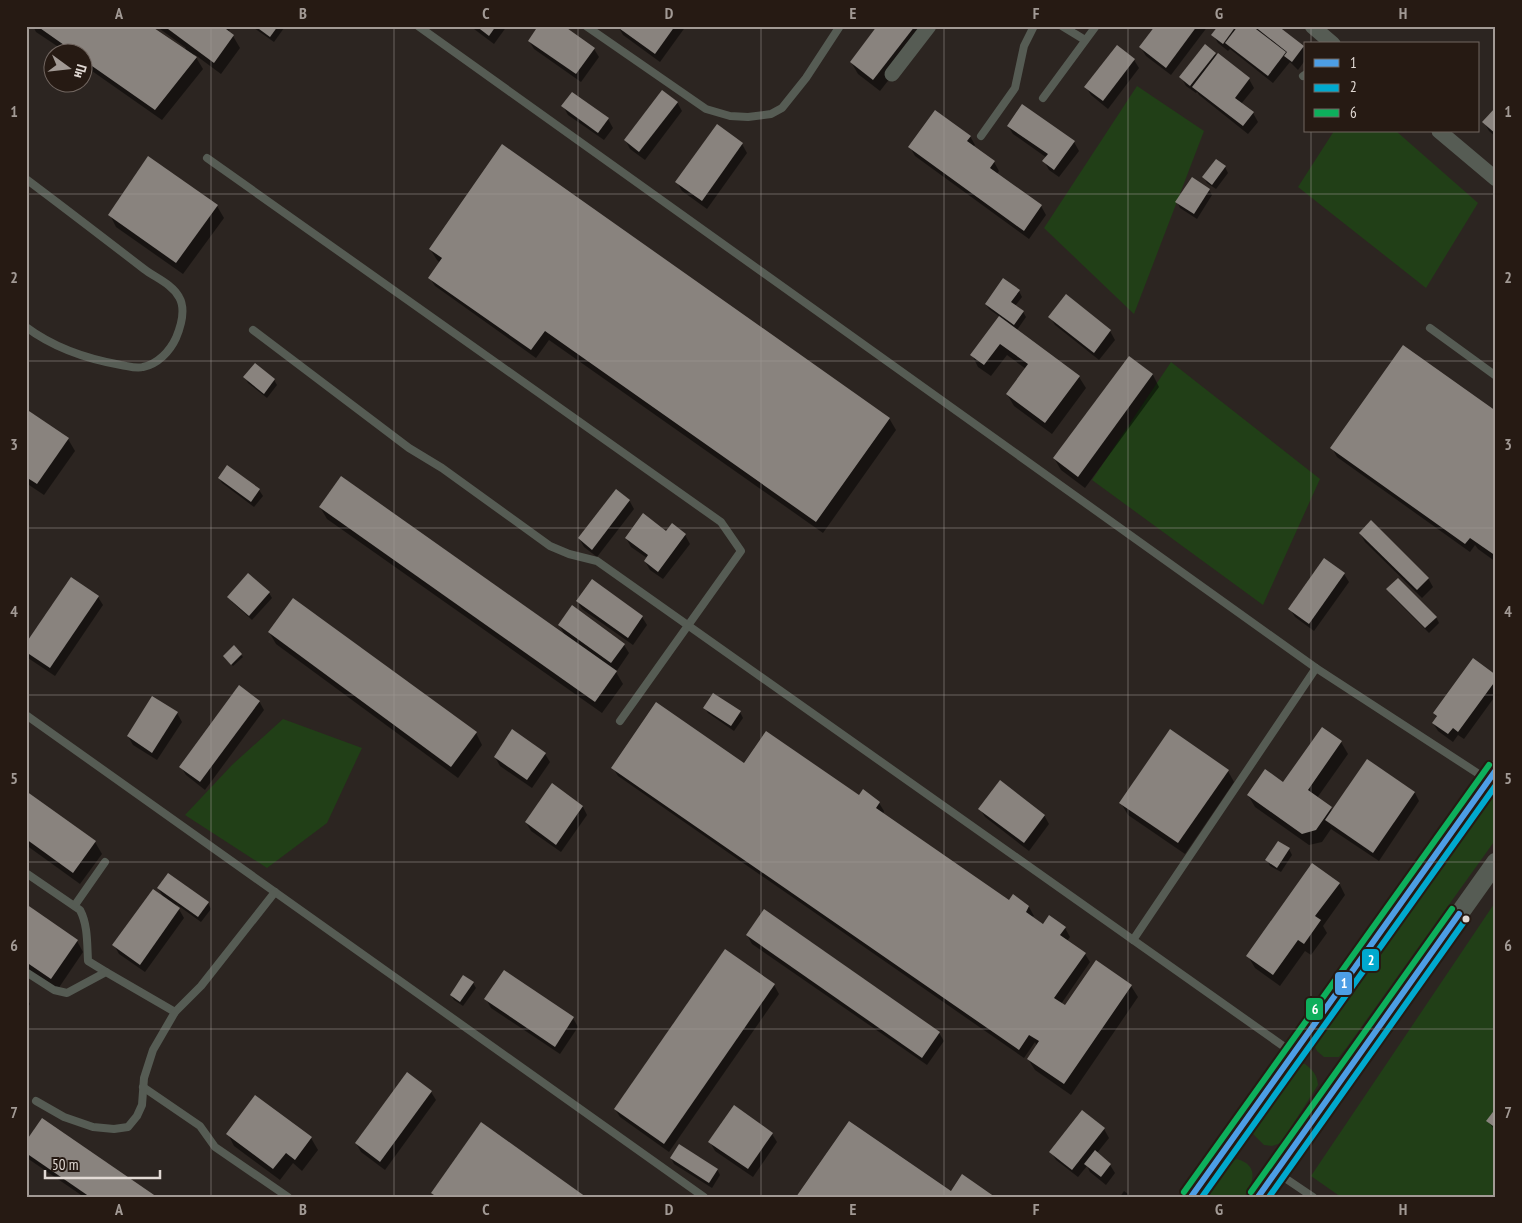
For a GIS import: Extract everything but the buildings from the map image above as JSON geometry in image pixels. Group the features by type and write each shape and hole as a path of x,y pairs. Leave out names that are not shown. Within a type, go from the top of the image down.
{"street":[{"path":"892,74 929,26"},
{"path":"1312,26 1331,42"},
{"path":"1440,132 1496,178"},
{"path":"1191,1197 1493,778"},
{"path":"1258,1197 1496,862"}],"lane":[{"path":"418,26 1316,668 1493,778"},
{"path":"586,26 706,109 730,116 748,117 770,114 782,108 806,78 840,26"},
{"path":"981,136 1015,88 1024,46 1034,26"},
{"path":"1062,26 1086,40"},
{"path":"1043,98 1096,26"},
{"path":"207,158 720,522 741,551 620,721"},
{"path":"26,179 148,272 172,288 180,298 182,311 179,330 172,346 159,360 143,367 131,367 97,361 63,348 26,328"},
{"path":"1430,328 1496,376"},
{"path":"253,330 409,448 442,468 550,546 569,554 597,561 1293,1053"},
{"path":"1133,940 1316,668"},
{"path":"26,715 704,1197"},
{"path":"75,906 105,862"},
{"path":"26,873 75,906 84,918 88,960 175,1012"},
{"path":"36,1102 64,1117 93,1127 114,1129 128,1127 137,1116 142,1105 144,1078 153,1050 175,1012 201,986 275,892"},
{"path":"26,972 54,990 67,992 106,972"},
{"path":"143,1086 200,1126 215,1147 288,1197"},
{"path":"1276,1172 1313,1197"}],"green space":[{"path":"1137,86 1204,131 1134,314 1044,228"},
{"path":"1333,132 1397,132 1478,203 1426,288 1298,187"},
{"path":"1171,362 1320,479 1263,605 1092,480"},
{"path":"283,719 362,748 327,823 267,868 185,815 232,765"},
{"path":"1496,798 1496,839 1347,1047 1339,1057 1324,1057 1317,1051 1313,1043 1315,1035 1485,799"},
{"path":"1496,901 1496,1197 1341,1197 1311,1176"},
{"path":"1295,1064 1305,1064 1310,1068 1316,1076 1318,1085 1281,1143 1272,1146 1264,1145 1253,1134 1254,1122"},
{"path":"1237,1159 1248,1165 1252,1174 1252,1180 1244,1197 1202,1197 1225,1164"}],"transit line":[{"name":"6","path":"1184,1192 1489,765"},
{"name":"1","path":"1191,1197 1496,770"},
{"name":"2","path":"1202,1197 1496,785"},
{"name":"6","path":"1251,1192 1452,909"},
{"name":"1","path":"1258,1197 1459,914"},
{"name":"2","path":"1269,1197 1466,919"}]}
